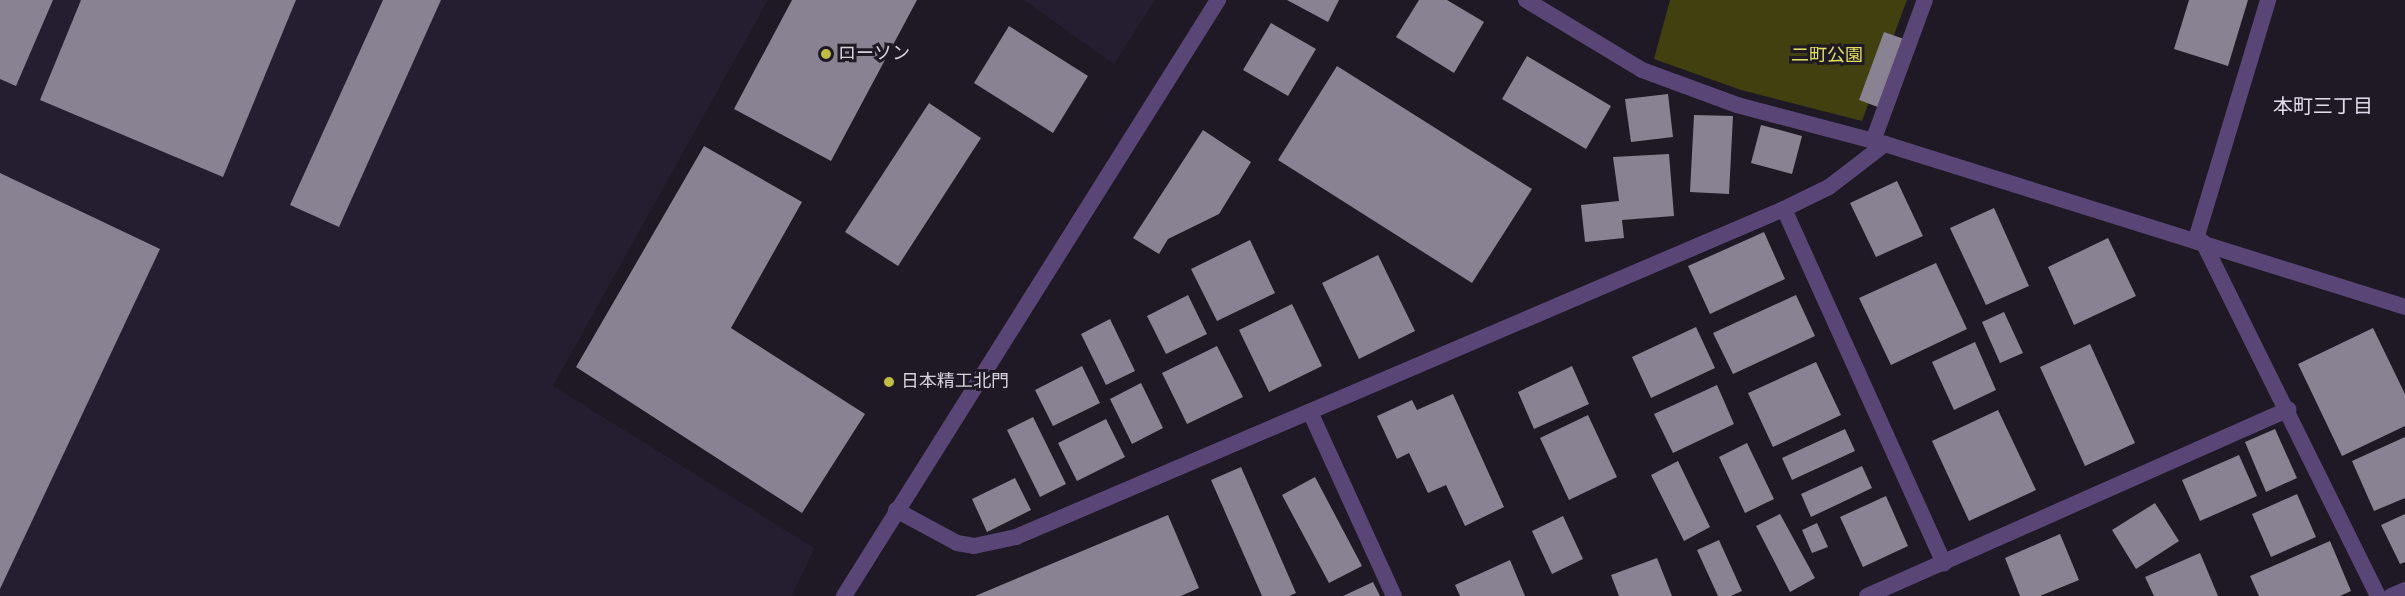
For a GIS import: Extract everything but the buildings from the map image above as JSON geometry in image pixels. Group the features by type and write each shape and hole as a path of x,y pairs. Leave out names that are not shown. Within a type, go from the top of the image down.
{"street":[{"path":"844,596 1218,0"},
{"path":"1526,0 1642,70 1737,105 1879,142 2405,307"},
{"path":"896,510 957,543 990,543 1311,414 1784,209 1829,187 1879,142 1925,0"},
{"path":"2268,0 2199,241 2288,409 2378,596"},
{"path":"1784,209 1944,564"},
{"path":"1867,596 1944,564 2288,409"},
{"path":"1311,414 1394,596"},
{"path":"854,579 856,596"},
{"path":"2391,596 2405,590"}],"shaded area":[{"path":"0,0 768,0 553,386 814,548 792,596 0,596"},
{"path":"1024,0 1155,0 1114,64"}],"green space":[{"name":"二町公園","path":"1670,0 1907,0 1862,121 1741,90 1654,59"}],"place":[{"name":"ローソン","path":"826,54"},
{"name":"日本精工北門","path":"889,382"}],"district":[{"name":"本町三丁目","path":"2323,107"}]}
